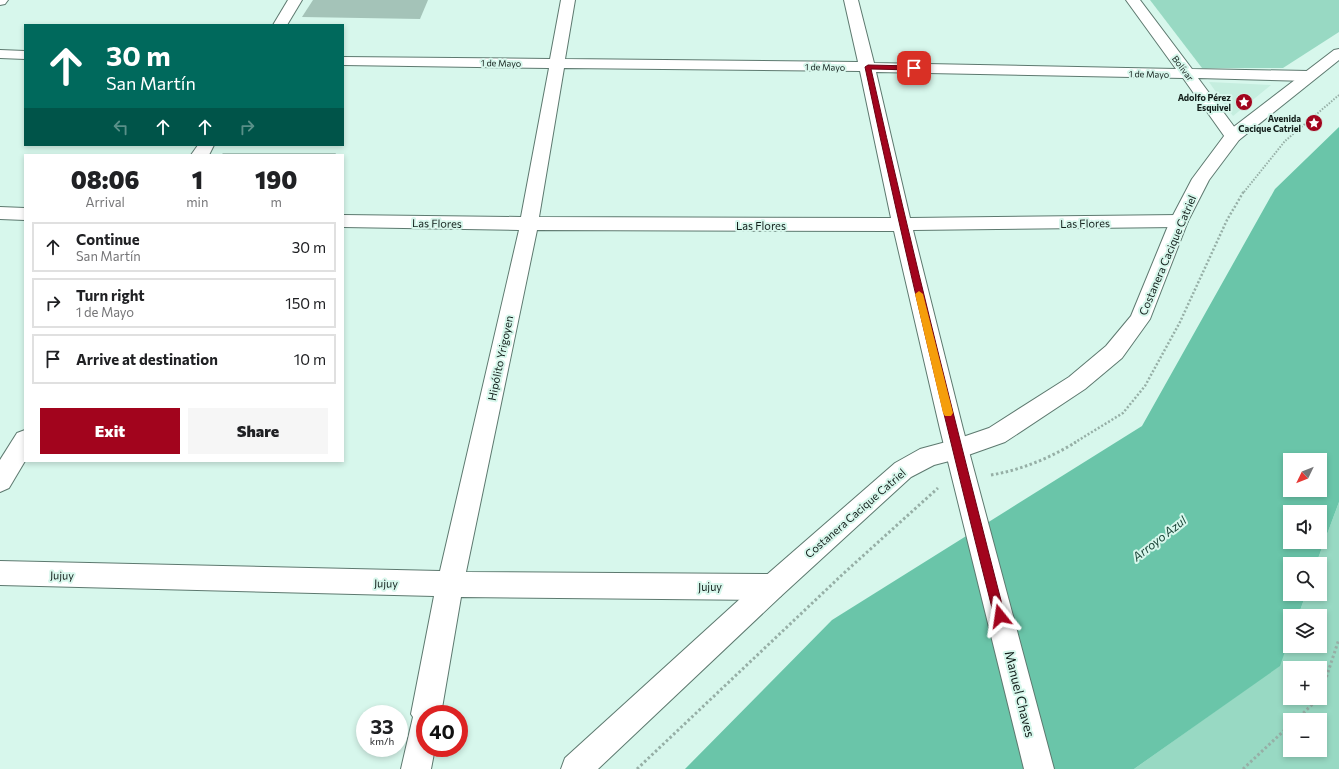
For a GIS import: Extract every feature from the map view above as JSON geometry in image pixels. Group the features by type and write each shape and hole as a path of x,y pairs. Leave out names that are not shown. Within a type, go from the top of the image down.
{"street":[{"path":"281,24 295,0"},
{"name":"Hipólito Yrigoyen","path":"428,705 450,584 529,225 568,0"},
{"name":"Manuel Chaves","path":"851,0 868,67 902,226 964,479 1039,769"},
{"name":"Bolívar","path":"1133,0 1233,136"},
{"name":"Costanera Cacique Catriel","path":"576,769 772,587 902,470 928,456 957,449 997,435 1077,383 1114,352 1140,319 1179,221 1201,178 1233,136 1339,53"},
{"path":"0,54 24,55"},
{"name":"1 de Mayo","path":"344,61 868,67 1188,75 1308,76"},
{"path":"0,213 24,214"},
{"name":"Las Flores","path":"344,221 529,225 902,226 1179,221"},
{"path":"0,480 24,442"},
{"name":"Jujuy","path":"0,573 450,584 772,587"},
{"path":"416,769 418,757"}],"path":[{"path":"1327,676 1339,639"},
{"path":"1303,713 1312,705"},
{"path":"1242,769 1283,732"}],"shaded area":[{"path":"1150,0 1339,0 1339,32 1283,68 1202,68"},
{"path":"1209,82 1271,85 1233,116"},
{"path":"1339,502 1339,769 1134,769 1279,666 1284,653 1327,653 1327,609 1301,609 1303,601 1327,601 1327,557 1319,557 1322,549 1327,549 1327,534"}],"water":[{"name":"Arroyo Azul","path":"1339,127 1339,502 1327,534 1327,505 1283,505 1283,549 1322,549 1319,557 1283,557 1283,601 1303,601 1301,609 1283,609 1283,653 1284,653 1280,666 1134,769 685,769 832,620 1142,426 1275,189"}],"building":[{"path":"313,0 428,0 420,19 302,17"},
{"path":"223,153 336,153 336,154 222,154"}],"slow traffic":[{"path":"919,294 948,413"}],"place":[{"name":"Adolfo Pérez Esquivel","path":"1244,102"},
{"name":"Avenida Cacique Catriel","path":"1314,123"}],"route":[{"path":"914,68 868,67 902,226 1000,616"}]}
